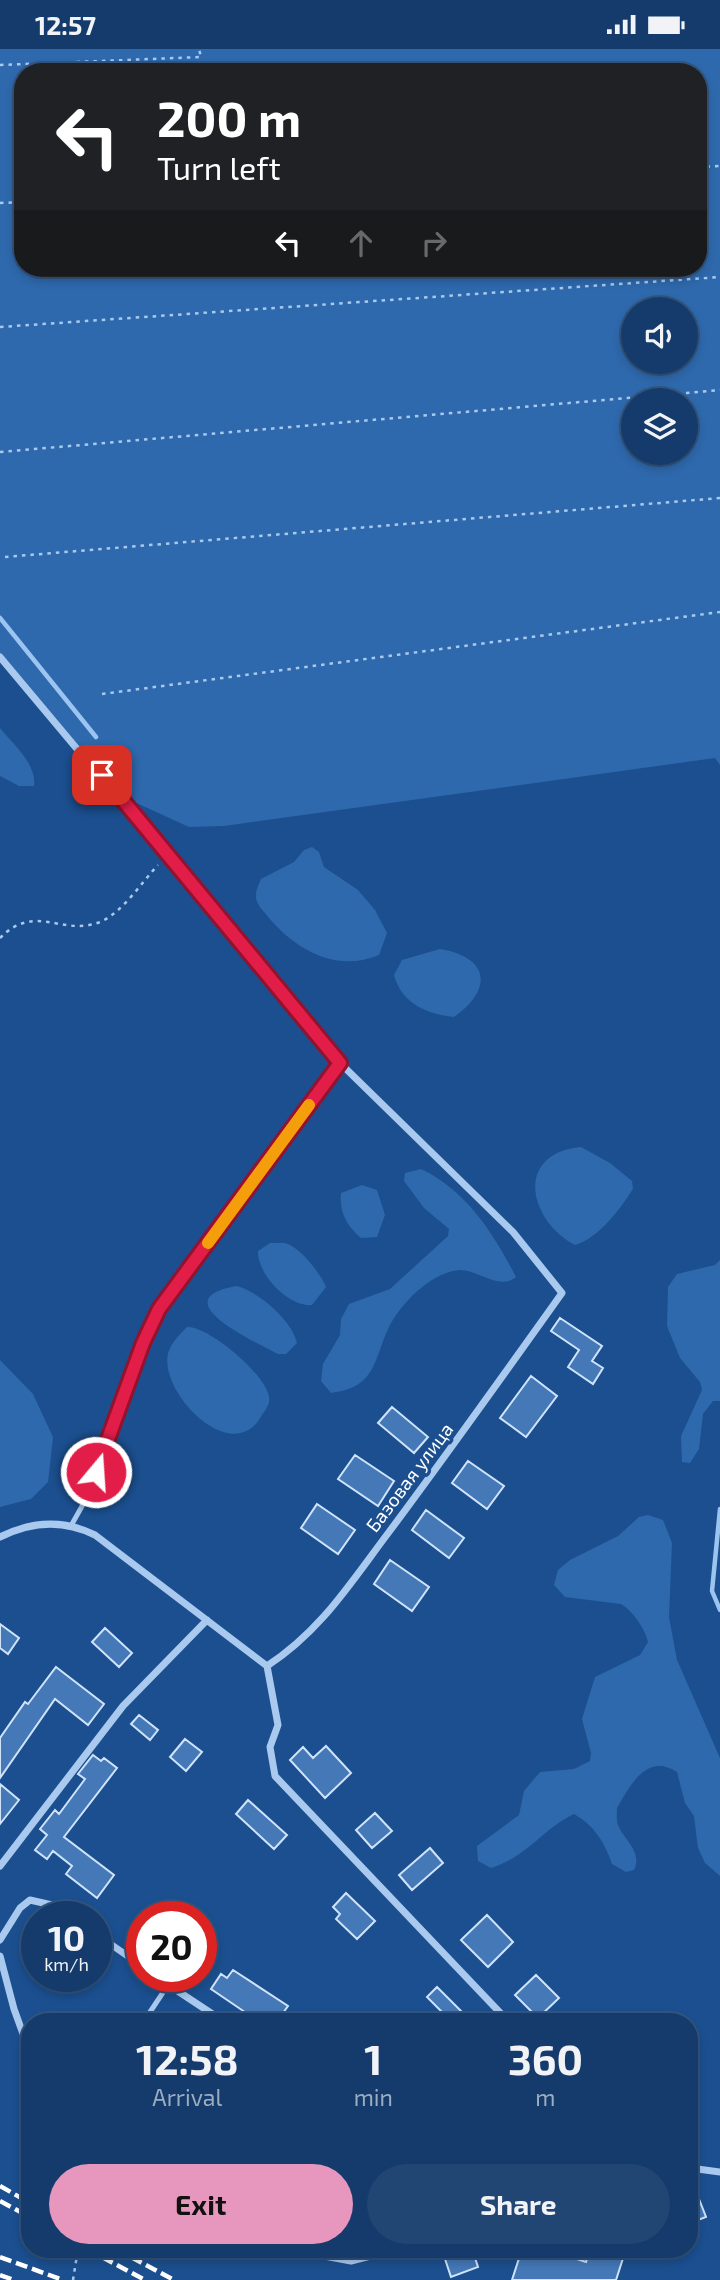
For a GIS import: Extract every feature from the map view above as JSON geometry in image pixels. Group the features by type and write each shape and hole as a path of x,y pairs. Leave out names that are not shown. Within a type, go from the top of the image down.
{"street":[{"path":"0,657 340,1063"},
{"name":"Базовая улица","path":"267,1666 301,1643 327,1612 434,1472 562,1293 513,1232 340,1063"},
{"path":"0,1537 34,1525 72,1524 110,1544 267,1666 278,1725 271,1747 271,1765 283,1787 500,2013"},
{"path":"0,1866 123,1706 207,1620"},
{"path":"0,1940 21,1907"},
{"path":"0,1956 21,2028"},
{"path":"179,1992 211,2013"},
{"path":"698,2169 720,2172"},
{"path":"335,2258 351,2261 363,2258"}],"lane":[{"path":"72,1524 90,1492 101,1451 159,1309 340,1063"},
{"path":"149,2013 163,1992"}],"path":[{"path":"50,63 201,57 199,49"},
{"path":"0,327 720,277"},
{"path":"0,452 720,390"},
{"path":"5,557 720,498"},
{"path":"103,694 720,612"},
{"path":"0,938 22,921 38,919 79,927 103,921 167,854"},
{"path":"74,2280 77,2258"}],"shaded area":[{"path":"0,49 720,49 720,765 715,758 224,826 189,827 119,795 0,657"},
{"path":"0,728 28,762 34,786 19,786 0,776"},
{"path":"312,847 319,852 324,867 358,890 375,910 387,933 379,955 348,961 318,955 305,949 280,930 258,904 256,893 261,879 294,862 304,850"},
{"path":"440,949 468,959 477,967 480,975 476,996 454,1017 417,1006 403,993 394,975 402,960"},
{"path":"581,1147 610,1163 632,1181 633,1189 600,1229 575,1245 559,1234 546,1220 538,1204 535,1189 537,1174 545,1161 560,1152"},
{"path":"421,1169 437,1178 465,1201 488,1229 516,1277 503,1282 460,1270 435,1278 413,1295 395,1317 366,1378 358,1385 331,1393 321,1381 323,1364 340,1335 341,1319 349,1304 390,1289 448,1236 449,1229 424,1208 404,1181 405,1173"},
{"path":"362,1185 377,1190 385,1215 377,1237 361,1238 352,1229 343,1212 341,1193"},
{"path":"270,1243 284,1243 293,1247 320,1275 326,1287 312,1305 293,1301 268,1279 258,1251"},
{"path":"720,1260 720,1401 713,1401 703,1414 699,1449 690,1463 682,1462 681,1436 702,1390 700,1382 680,1358 667,1326 668,1287 677,1274 715,1265"},
{"path":"237,1286 255,1294 289,1325 297,1343 286,1354 278,1354 235,1331 210,1310 208,1300 216,1292"},
{"path":"187,1327 209,1335 238,1355 268,1392 269,1402 266,1409 259,1420 245,1432 229,1433 212,1427 196,1415 182,1399 172,1381 167,1363 170,1348"},
{"path":"0,1360 33,1394 53,1437 48,1482 31,1499 0,1507"},
{"path":"648,1515 663,1520 672,1543 669,1617 677,1660 720,1758 720,1876 705,1863 698,1848 694,1816 685,1803 677,1772 657,1766 634,1781 617,1808 618,1825 636,1857 634,1870 626,1872 612,1864 598,1835 574,1814 516,1856 491,1868 478,1861 477,1846 519,1815 524,1791 540,1772 574,1769 590,1761 591,1753 582,1719 595,1677 640,1655 648,1642 638,1621 621,1604 565,1597 554,1585 558,1570 570,1560 618,1536 639,1517"}],"building":[{"path":"560,1318 602,1346 592,1361 603,1368 593,1384 568,1367 579,1350 551,1331"},
{"path":"531,1376 557,1396 526,1437 500,1418"},
{"path":"392,1407 428,1437 414,1453 378,1423"},
{"path":"355,1455 394,1481 378,1506 338,1479"},
{"path":"468,1461 504,1486 487,1509 452,1483"},
{"path":"317,1504 355,1530 338,1554 301,1528"},
{"path":"426,1510 464,1538 449,1558 412,1530"},
{"path":"390,1560 429,1587 412,1611 374,1584"},
{"path":"0,1624 19,1638 8,1654 0,1648"},
{"path":"105,1628 132,1653 119,1667 92,1642"},
{"path":"56,1667 104,1704 88,1725 55,1699 0,1778 0,1738 25,1702 28,1704"},
{"path":"139,1715 158,1730 150,1740 131,1724"},
{"path":"185,1739 202,1752 186,1771 170,1757"},
{"path":"326,1746 351,1773 325,1798 290,1760 303,1747 313,1758"},
{"path":"93,1755 101,1761 104,1758 117,1768 64,1837 114,1875 97,1898 66,1874 72,1866 53,1851 47,1859 35,1850 47,1835 40,1829 55,1810 59,1814 85,1779 78,1774"},
{"path":"0,1784 19,1800 0,1824"},
{"path":"248,1800 287,1835 274,1849 236,1814"},
{"path":"375,1813 392,1831 372,1848 356,1830"},
{"path":"430,1848 443,1863 412,1890 399,1875"},
{"path":"346,1893 375,1921 357,1939 336,1919 340,1914 333,1907"},
{"path":"487,1915 513,1942 488,1967 461,1940"},
{"path":"233,1970 288,2006 283,2013 246,2013 215,1992 221,1974 227,1978"},
{"path":"536,1975 559,1998 543,2013 533,2013 515,1995"},
{"path":"437,1987 463,2013 439,2013 441,2011 427,1997"},
{"path":"698,2196 706,2217 698,2220"},
{"path":"445,2258 475,2258 478,2267 451,2277"},
{"path":"519,2258 574,2258 586,2262 587,2258 623,2258 616,2280 512,2280"}],"waterway":[{"path":"0,618 96,737"},
{"path":"720,1509 712,1591 720,1610"}],"railway":[{"path":"0,2186 21,2198"},
{"path":"0,2201 21,2212"},
{"path":"0,2257 63,2280"},
{"path":"104,2258 145,2280"},
{"path":"133,2258 174,2280"},
{"path":"0,2275 14,2280"}],"slow traffic":[{"path":"208,1243 309,1105"}],"route":[{"path":"96,1472 101,1451 159,1309 340,1063 102,775"}]}
